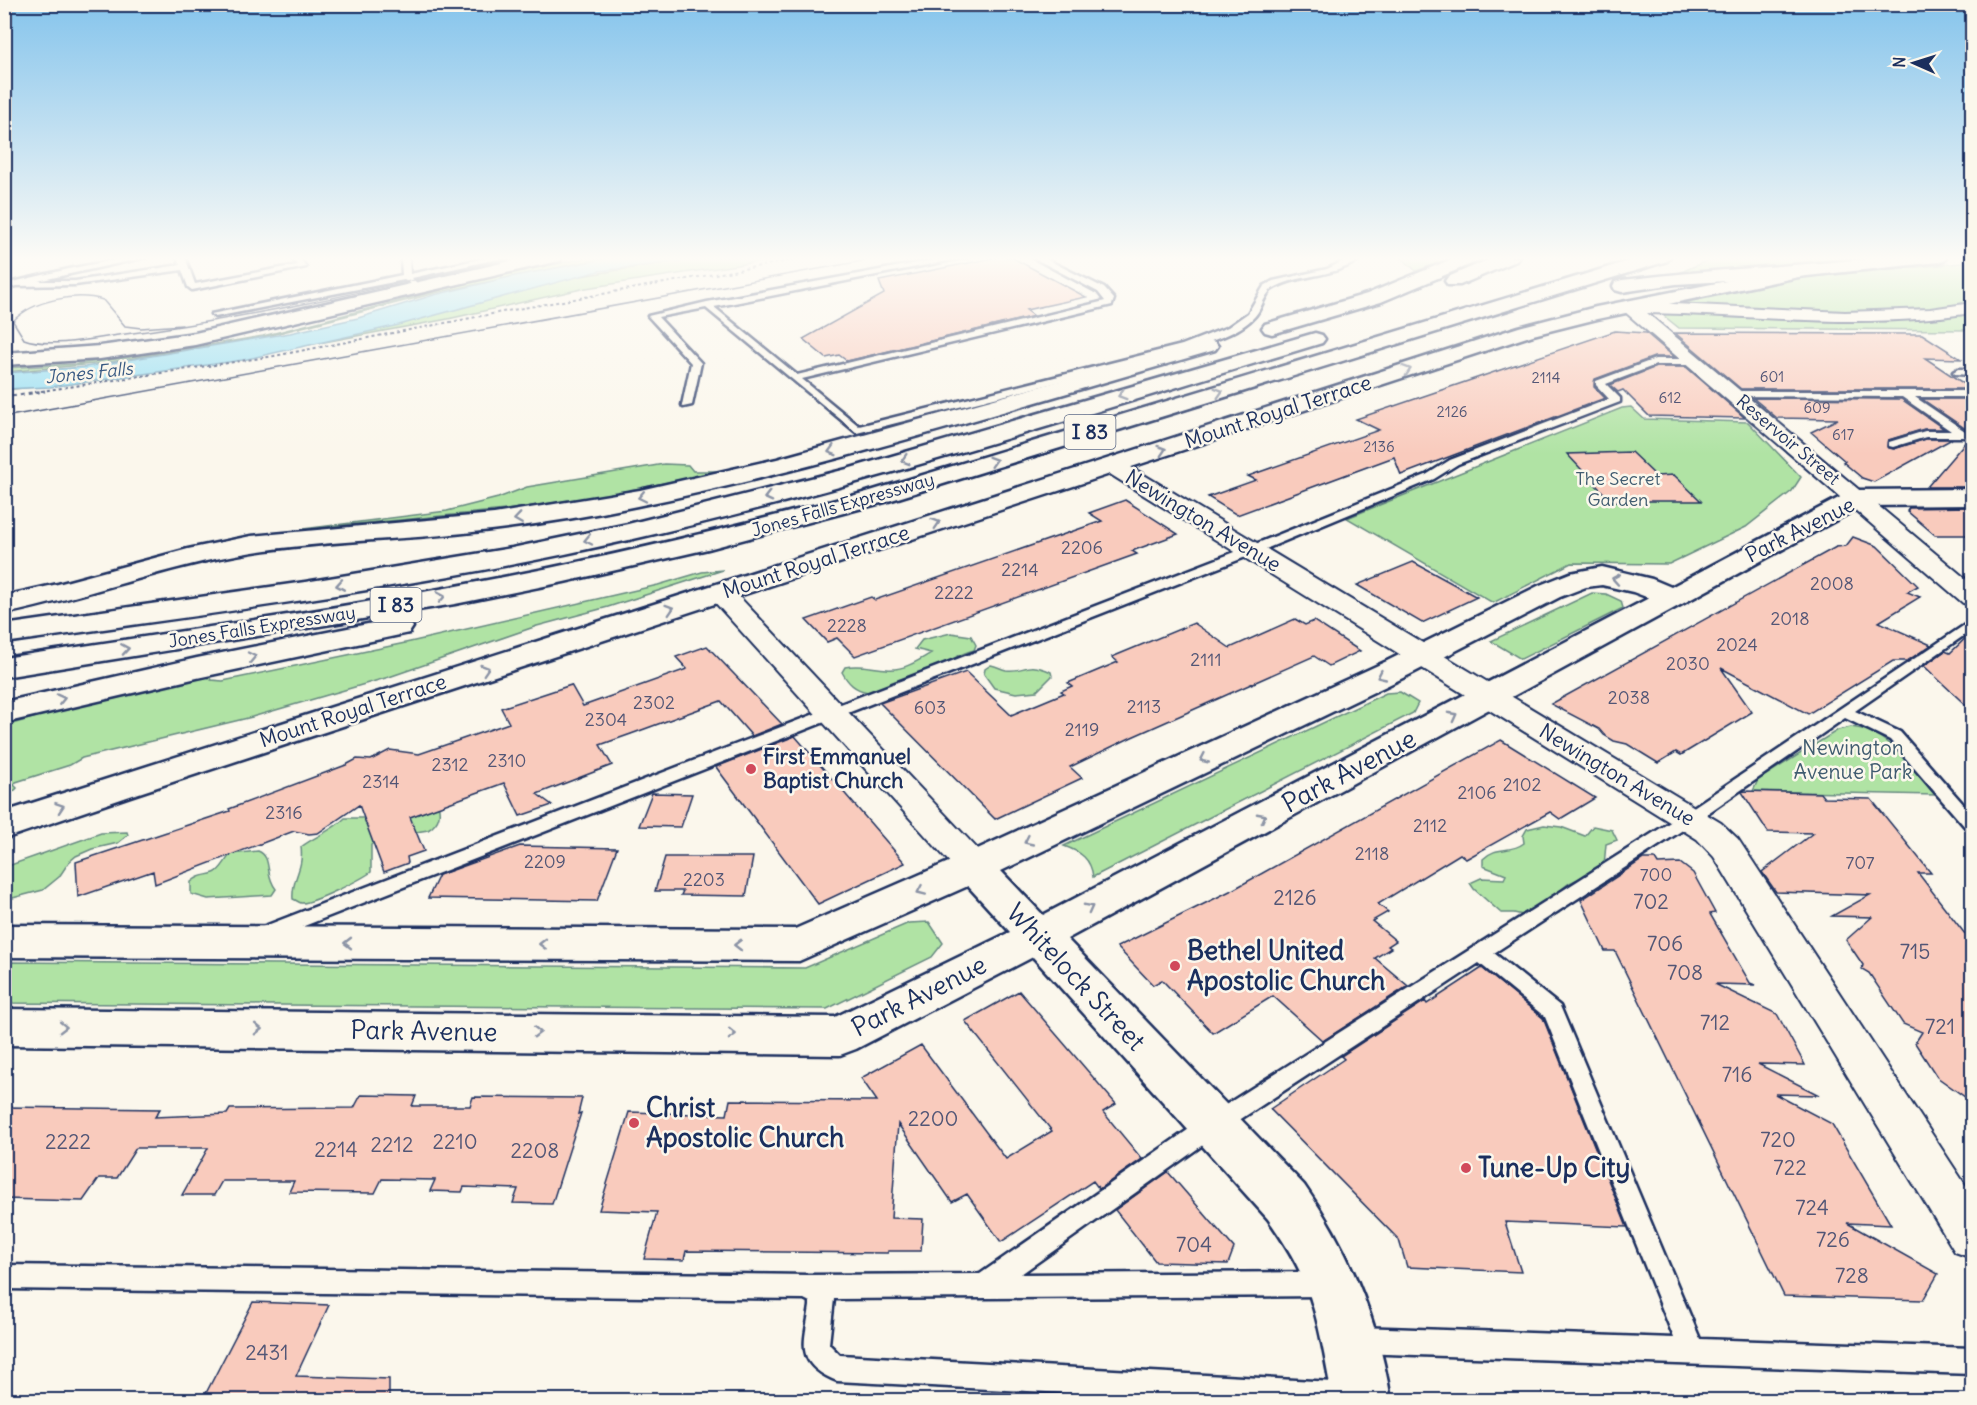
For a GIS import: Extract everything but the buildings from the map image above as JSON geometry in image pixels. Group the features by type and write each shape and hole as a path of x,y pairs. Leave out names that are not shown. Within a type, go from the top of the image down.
{"main road":[{"path":"4,358 101,352 194,339 257,323"},
{"path":"4,633 112,592 218,560 255,552 576,510 783,465 1290,323"},
{"path":"1178,378 1256,347 1336,323"},
{"name":"Jones Falls Expressway","path":"4,668 306,621 518,583 740,533 876,497 1446,323"},
{"path":"1304,366 1473,323"},
{"name":"Mount Royal Terrace","path":"4,826 117,787 1526,331 1563,323"},
{"name":"Jones Falls Expressway","path":"4,633 305,591 512,556 629,532 856,474 1330,335"},
{"path":"4,713 197,668 651,572 702,558 876,497"},
{"name":"Park Avenue","path":"4,1027 840,1035 1038,936 1489,697 1857,498 1972,497"},
{"path":"4,605 72,591 185,556 230,548 277,541 453,526"},
{"path":"4,941 799,945 974,867 1423,656 1550,591 1580,579 1602,576 1620,579 1671,597"},
{"name":"Whitelock Street","path":"974,867 1286,1202 1309,1233 1334,1284 1351,1340 1362,1399"}],"street":[{"name":"Reservoir Street","path":"1648,323 1972,597"},
{"name":"Newington Avenue","path":"1113,466 1709,831 1726,848 1972,1236"},
{"name":"Whitelock Street","path":"721,592 974,867"}],"lane":[{"path":"658,323 696,363 687,405"},
{"path":"728,323 856,430 1185,347 1231,329 1240,323"},
{"path":"795,378 1026,323"},
{"path":"241,942 1252,550 1430,477 1454,462 1616,400 1600,383 1655,362 1695,362"},
{"path":"1958,372 1972,372"},
{"path":"1733,394 1972,394"},
{"path":"1904,394 1968,434"},
{"path":"1893,444 1925,434 1968,434"},
{"path":"982,1287 1213,1125 1689,818 1972,624"},
{"path":"1844,712 1894,736 1972,824"},
{"path":"1480,953 1553,1012 1692,1351"},
{"path":"4,1277 807,1287 1334,1284"},
{"path":"807,1287 821,1295 824,1307 817,1325 815,1348 824,1362 837,1368 1362,1399"},
{"path":"1351,1340 1972,1361"}],"path":[{"path":"4,397 274,356 448,323"}],"green space":[{"path":"320,323 263,337 105,363 5,372 5,368 77,364 263,336"},
{"path":"349,323 429,323 102,380 5,390 5,386 71,380"},
{"path":"1672,323 1972,323 1972,330 1679,328"},
{"name":"The Secret Garden","path":"1631,407 1644,419 1748,422 1801,477 1792,491 1746,527 1669,564 1571,563 1493,603 1347,518 1622,408"},
{"path":"664,464 688,465 693,471 722,471 611,494 506,510 303,529 447,511 498,498 527,487"},
{"path":"723,570 608,607 537,626 389,677 252,717 82,758 70,765 16,782 14,785 17,788 5,796 5,726 88,702 208,674 211,680 223,681 410,642 658,585 702,572"},
{"path":"1592,593 1606,594 1621,601 1623,608 1521,659 1491,641"},
{"path":"951,633 971,636 976,645 974,650 902,681 868,692 852,685 842,672 845,667 850,666 893,669 904,667 931,653 915,649 922,640"},
{"path":"991,665 1004,670 1036,667 1051,672 1052,676 1037,691 1016,693 994,688 984,674 985,669"},
{"path":"1400,692 1418,703 1413,713 1093,877 1090,865 1084,857 1064,846 1386,693"},
{"name":"Newington Avenue Park","path":"1851,727 1877,735 1888,743 1899,752 1935,795 1753,791 1758,780 1838,730"},
{"path":"437,799 438,820 428,830 379,838 371,845 371,872 315,900 301,903 293,899 294,885 301,862 301,847 306,843 345,818 365,818"},
{"path":"1544,825 1561,827 1585,836 1593,826 1612,830 1617,840 1606,844 1604,866 1569,884 1559,893 1563,904 1559,913 1541,919 1514,913 1501,913 1470,883 1481,878 1504,879 1506,875 1483,866 1483,859 1493,852 1519,846 1524,843 1523,836 1527,829"},
{"path":"127,832 128,835 118,843 92,849 76,856 59,877 43,890 5,900 5,867 101,833"},
{"path":"258,851 263,854 267,862 272,884 276,889 272,895 208,899 191,894 191,882 216,872 231,854"},
{"path":"929,922 943,943 932,957 827,1009 5,1003 5,962 805,968 909,923"}],"water":[{"name":"Jones Falls","path":"337,323 408,323 243,360 50,387 5,389 5,373 85,367 290,333"}],"tram line":[{"path":"14,323 24,339 45,343 83,340 203,323"},
{"path":"122,323 125,326 141,328 182,325"},
{"path":"4,417 523,323"}],"place":[{"name":"First Emmanuel Baptist Church","path":"751,769"},
{"name":"Bethel United Apostolic Church","path":"1175,966"},
{"name":"Christ Apostolic Church","path":"634,1123"},
{"name":"Tune-Up City","path":"1466,1168"}]}
